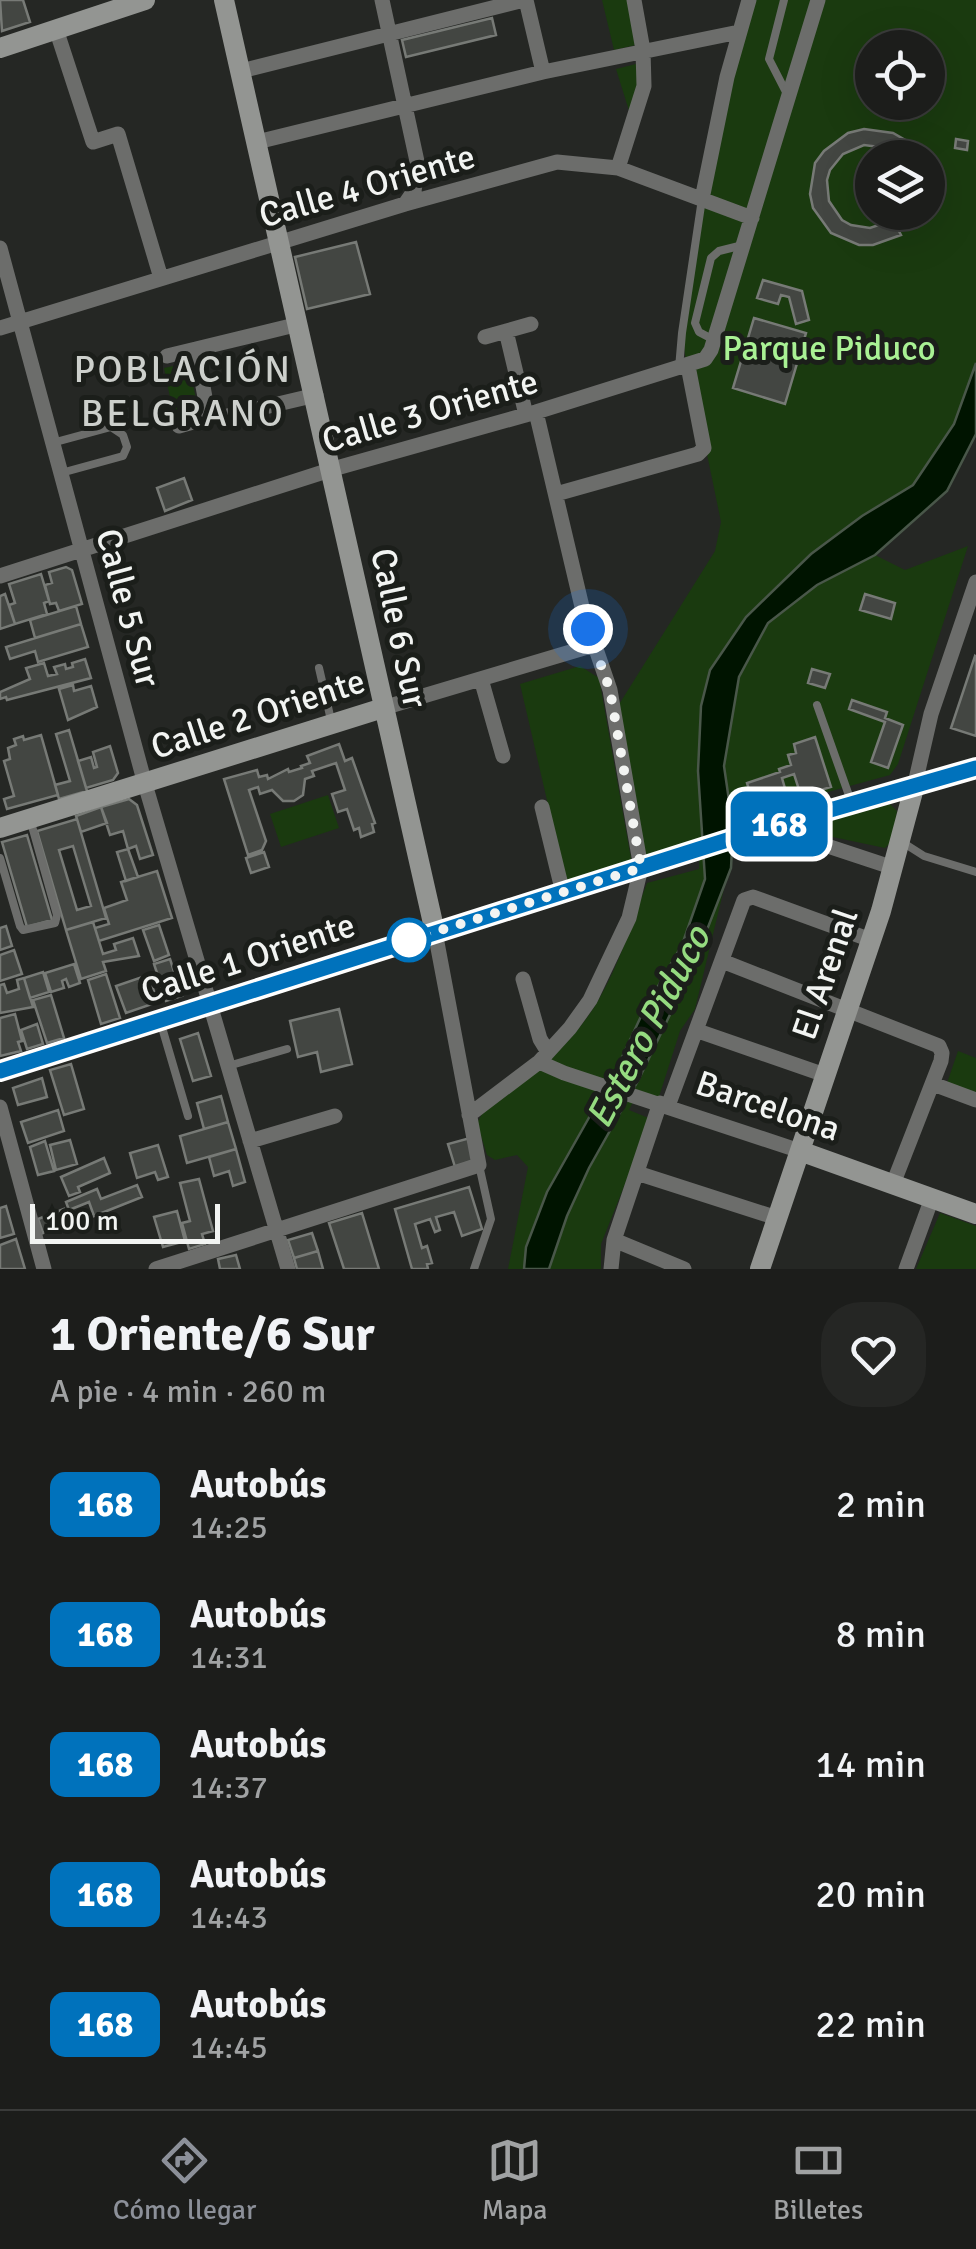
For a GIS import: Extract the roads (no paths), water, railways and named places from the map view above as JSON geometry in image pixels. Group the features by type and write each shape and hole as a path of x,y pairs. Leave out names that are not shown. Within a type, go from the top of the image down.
{"street":[{"path":"0,48 145,0"},
{"name":"Calle 6 Sur","path":"224,0 435,932 479,1164"},
{"path":"382,0 418,177 405,204"},
{"path":"241,72 525,0 543,72"},
{"path":"618,168 644,86 643,50 634,0"},
{"path":"702,199 738,32 749,0"},
{"path":"714,340 818,0"},
{"path":"56,29 93,142 118,134 161,278"},
{"path":"257,142 543,72 738,32"},
{"name":"Calle 4 Oriente","path":"0,328 405,204 557,162 618,168 752,218"},
{"name":"Calle 5 Sur","path":"0,248 145,784 288,1269"},
{"path":"167,356 299,324"},
{"path":"485,337 532,324"},
{"path":"470,1115 544,1057 590,1000 629,918 641,868 610,690 506,332"},
{"name":"Calle 3 Oriente","path":"0,576 333,469 684,367 705,359 714,340"},
{"path":"196,349 207,408 214,416"},
{"path":"556,494 698,454 704,448 684,367"},
{"path":"179,426 316,395"},
{"name":"El Arenal","path":"760,1269 898,856 931,714 966,628 976,582"},
{"name":"Calle 2 Oriente","path":"1,826 594,645"},
{"path":"481,680 503,756"},
{"name":"Calle 1 Oriente","path":"0,1071 740,836 976,768"},
{"path":"542,807 564,893"},
{"path":"770,827 898,856"},
{"path":"611,1269 614,1240 660,1103 698,1031 744,900 748,897 871,940"},
{"path":"722,961 938,1046 942,1053 933,1084 893,1184"},
{"path":"523,980 544,1057"},
{"path":"698,1031 825,1075"},
{"name":"Barcelona","path":"544,1057 564,1073 800,1150 976,1214"},
{"path":"933,1084 976,1100"},
{"path":"0,1107 44,1269"},
{"path":"250,1141 335,1116"},
{"path":"156,1269 479,1164"},
{"path":"637,1173 778,1218"},
{"path":"906,1269 932,1198"},
{"path":"614,1240 684,1269"}],"lane":[{"path":"784,0 769,59 789,97"},
{"path":"684,367 682,333 702,199"},
{"path":"714,340 700,332 695,322 711,258 718,250 743,245"},
{"path":"52,443 111,428 124,434 126,447 122,456 60,473"},
{"path":"318,668 332,724"},
{"path":"817,705 852,804"},
{"path":"0,858 23,930 55,923 57,915 30,819"},
{"path":"898,856 924,856 976,872"},
{"path":"898,856 924,856"},
{"path":"160,1020 188,1116"},
{"path":"228,1066 287,1049"},
{"name":"Calle 6 Sur","path":"474,1269 491,1219 479,1164"}],"water":[{"name":"Estero Piduco","path":"976,363 976,434 947,491 875,555 817,585 768,623 739,677 724,766 733,828 731,868 691,971 639,1079 589,1168 549,1269 524,1269 526,1247 547,1192 682,945 705,879 698,771 701,706 710,670 746,617 811,554 913,485 954,424"}],"district":[{"name":"POBLACIÓN BELGRANO","path":"183,391"}],"park label":[{"name":"Parque Piduco","path":"829,348"}]}
